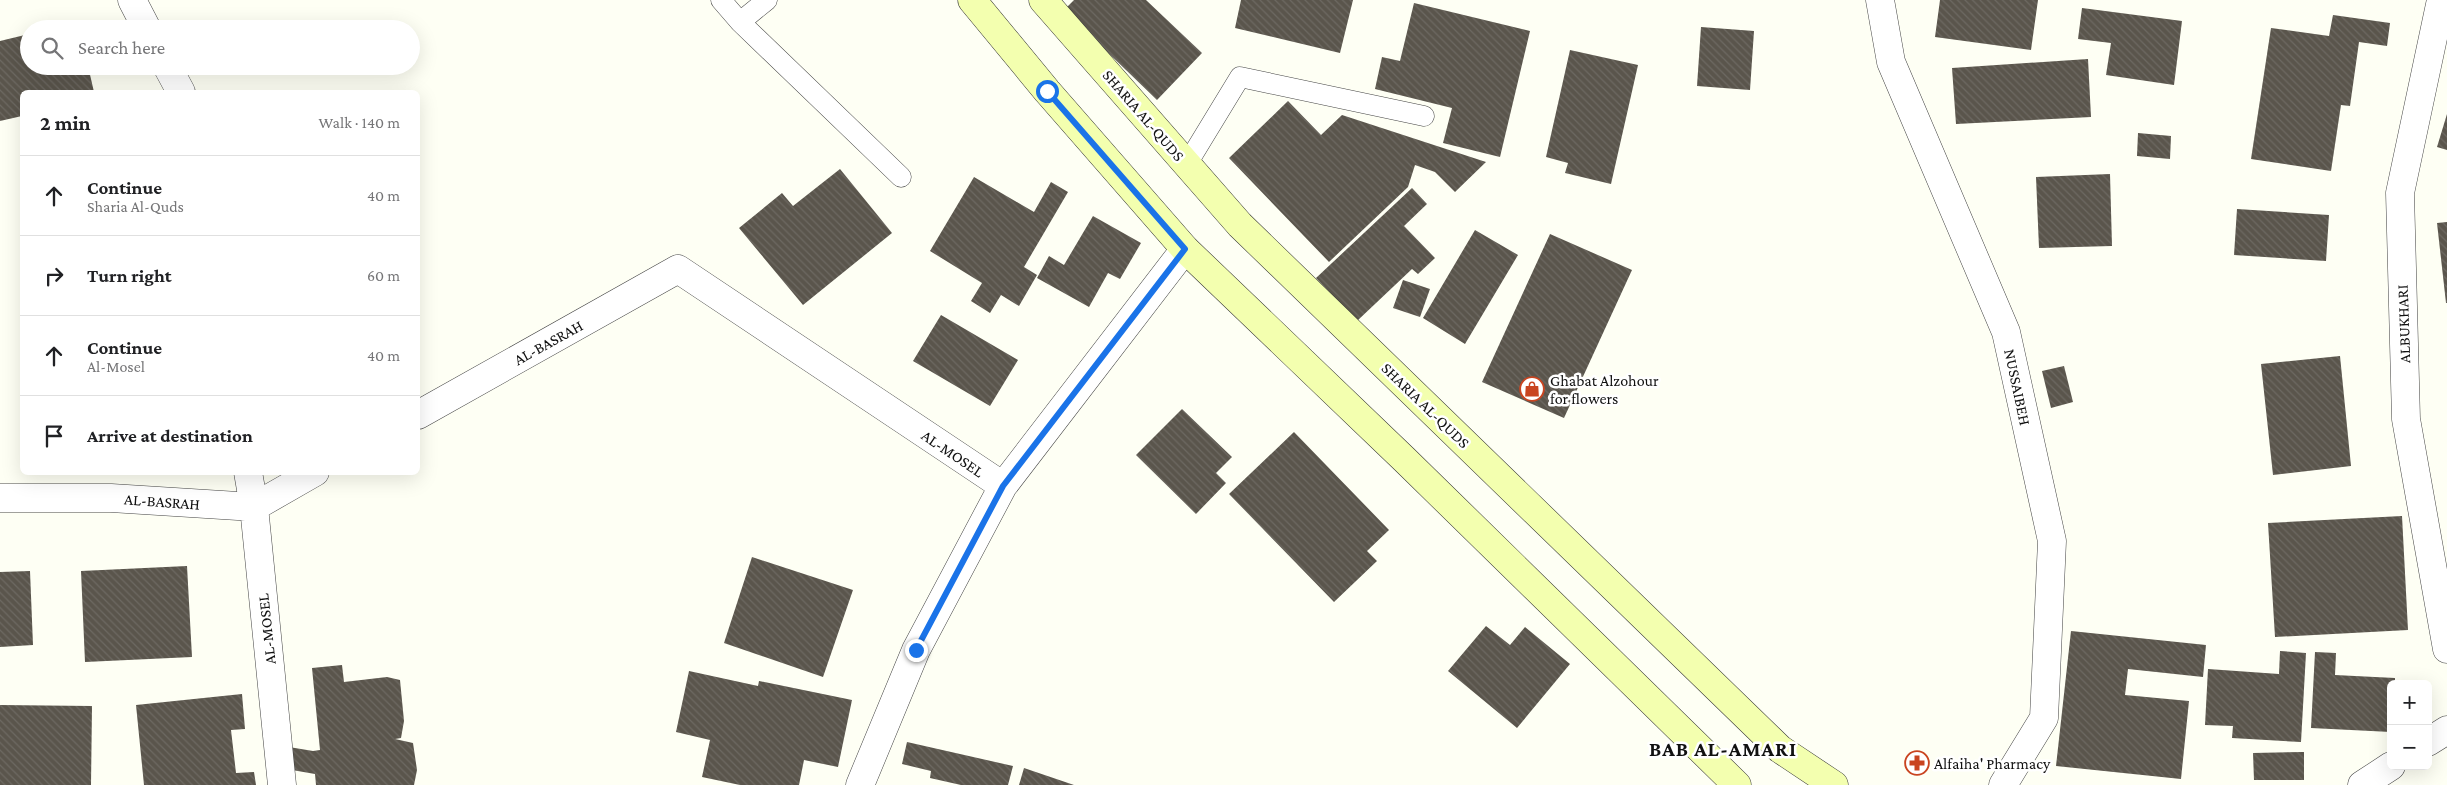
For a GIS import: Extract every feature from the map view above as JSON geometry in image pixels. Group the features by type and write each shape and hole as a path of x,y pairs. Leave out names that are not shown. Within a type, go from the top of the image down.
{"main road":[{"path":"972,0 1047,91 1185,249 1411,466 1737,785"},
{"name":"SHARIA AL-QUDS","path":"1043,0 1240,225 1780,748 1834,785"}],"street":[{"path":"132,0 142,20"},
{"name":"NUSSAIBEH","path":"1880,0 1890,62 2006,332 2052,540 2044,718 2003,785"},
{"name":"ALBUKHARI","path":"2441,0 2400,192 2406,419 2447,649"},
{"path":"172,75 179,90"},
{"path":"1003,486 1185,249"},
{"name":"AL-MOSEL","path":"678,269 1003,486 916,650 860,785"},
{"name":"AL-BASRAH","path":"420,414 678,269"},
{"name":"AL-MOSEL","path":"249,475 254,507 282,785"},
{"path":"254,507 310,475"},
{"name":"AL-BASRAH","path":"0,498 111,498 254,507"},
{"path":"2432,739 2447,730"},
{"path":"2362,785 2387,769"}],"lane":[{"path":"721,0 740,22 901,177"},
{"path":"740,22 768,0"},
{"path":"1187,164 1240,77 1424,116"}],"building":[{"path":"1074,0 1146,0 1202,53 1157,100 1064,10"},
{"path":"1241,0 1353,0 1340,53 1235,28"},
{"path":"1940,0 2038,0 2031,50 1935,37"},
{"path":"1414,3 1530,31 1500,157 1443,143 1452,108 1375,89 1382,57 1400,61"},
{"path":"2082,8 2182,21 2174,85 2106,75 2111,43 2078,39"},
{"path":"2333,15 2390,23 2387,46 2359,42 2350,106 2341,105 2331,171 2251,159 2271,28 2329,36"},
{"path":"1701,27 1754,31 1750,90 1697,86"},
{"path":"20,36 20,75 90,75 94,90 20,90 20,116 0,121 0,41"},
{"path":"1570,50 1638,65 1611,184 1565,173 1568,163 1546,157"},
{"path":"2088,59 2091,117 1956,124 1952,68"},
{"path":"1288,101 1321,135 1342,115 1486,162 1455,192 1435,172 1415,165 1408,187 1329,262 1229,158"},
{"path":"2447,114 2447,150 2437,147"},
{"path":"2138,133 2171,136 2170,159 2137,156"},
{"path":"840,169 892,233 803,305 739,228 782,193 793,206"},
{"path":"2110,174 2112,246 2039,248 2036,177"},
{"path":"974,177 1034,212 1051,182 1068,192 1024,267 1037,275 1019,306 1001,295 990,313 971,301 982,283 930,251"},
{"path":"1412,188 1427,204 1404,226 1435,258 1418,274 1412,269 1357,321 1316,278"},
{"path":"2237,209 2329,215 2326,261 2234,255"},
{"path":"1093,216 1141,243 1120,279 1108,273 1089,307 1037,278 1049,256 1064,265"},
{"path":"2447,222 2447,303 2446,303 2437,223"},
{"path":"1475,230 1518,255 1465,344 1423,318"},
{"path":"1550,234 1632,270 1564,418 1482,382"},
{"path":"1403,280 1430,289 1420,317 1393,308"},
{"path":"941,315 1018,360 990,406 913,361"},
{"path":"2340,356 2351,466 2273,475 2261,364"},
{"path":"2064,366 2073,402 2051,408 2042,371"},
{"path":"1182,409 1232,457 1216,473 1226,483 1196,514 1136,455"},
{"path":"1294,432 1389,530 1367,551 1377,561 1334,602 1229,494"},
{"path":"2402,516 2408,630 2275,637 2268,523"},
{"path":"752,557 853,590 823,677 724,643"},
{"path":"187,566 192,657 85,662 81,571"},
{"path":"30,571 33,645 0,647 0,572"},
{"path":"1486,626 1510,645 1525,627 1570,664 1517,728 1448,671"},
{"path":"2071,631 2206,645 2203,677 2128,669 2125,695 2189,701 2181,779 2056,766"},
{"path":"2280,651 2306,653 2301,742 2232,738 2233,726 2205,725 2208,669 2279,674"},
{"path":"2315,652 2336,653 2335,675 2395,678 2395,680 2387,680 2387,732 2311,728"},
{"path":"342,665 344,682 387,677 400,680 404,721 401,738 395,739 413,743 417,770 414,785 316,785 315,774 292,770 289,747 313,751 320,750 312,668"},
{"path":"689,671 758,686 759,681 852,700 838,767 804,760 799,785 740,785 702,777 710,740 676,732"},
{"path":"242,694 245,729 231,730 236,773 254,772 256,785 144,785 136,705"},
{"path":"0,705 92,706 91,785 0,785"},
{"path":"907,742 1013,766 1008,785 961,785 930,778 931,771 902,764"},
{"path":"2304,752 2304,780 2254,780 2253,753"},
{"path":"1024,768 1074,785 1019,785"}],"place":[{"name":"Ghabat Alzohour for flowers","path":"1532,389"},
{"name":"Alfaiha' Pharmacy","path":"1917,763"}],"district":[{"name":"BAB AL-AMARI","path":"1723,749"}],"route":[{"path":"916,650 1003,486 1185,249 1047,91"}]}
